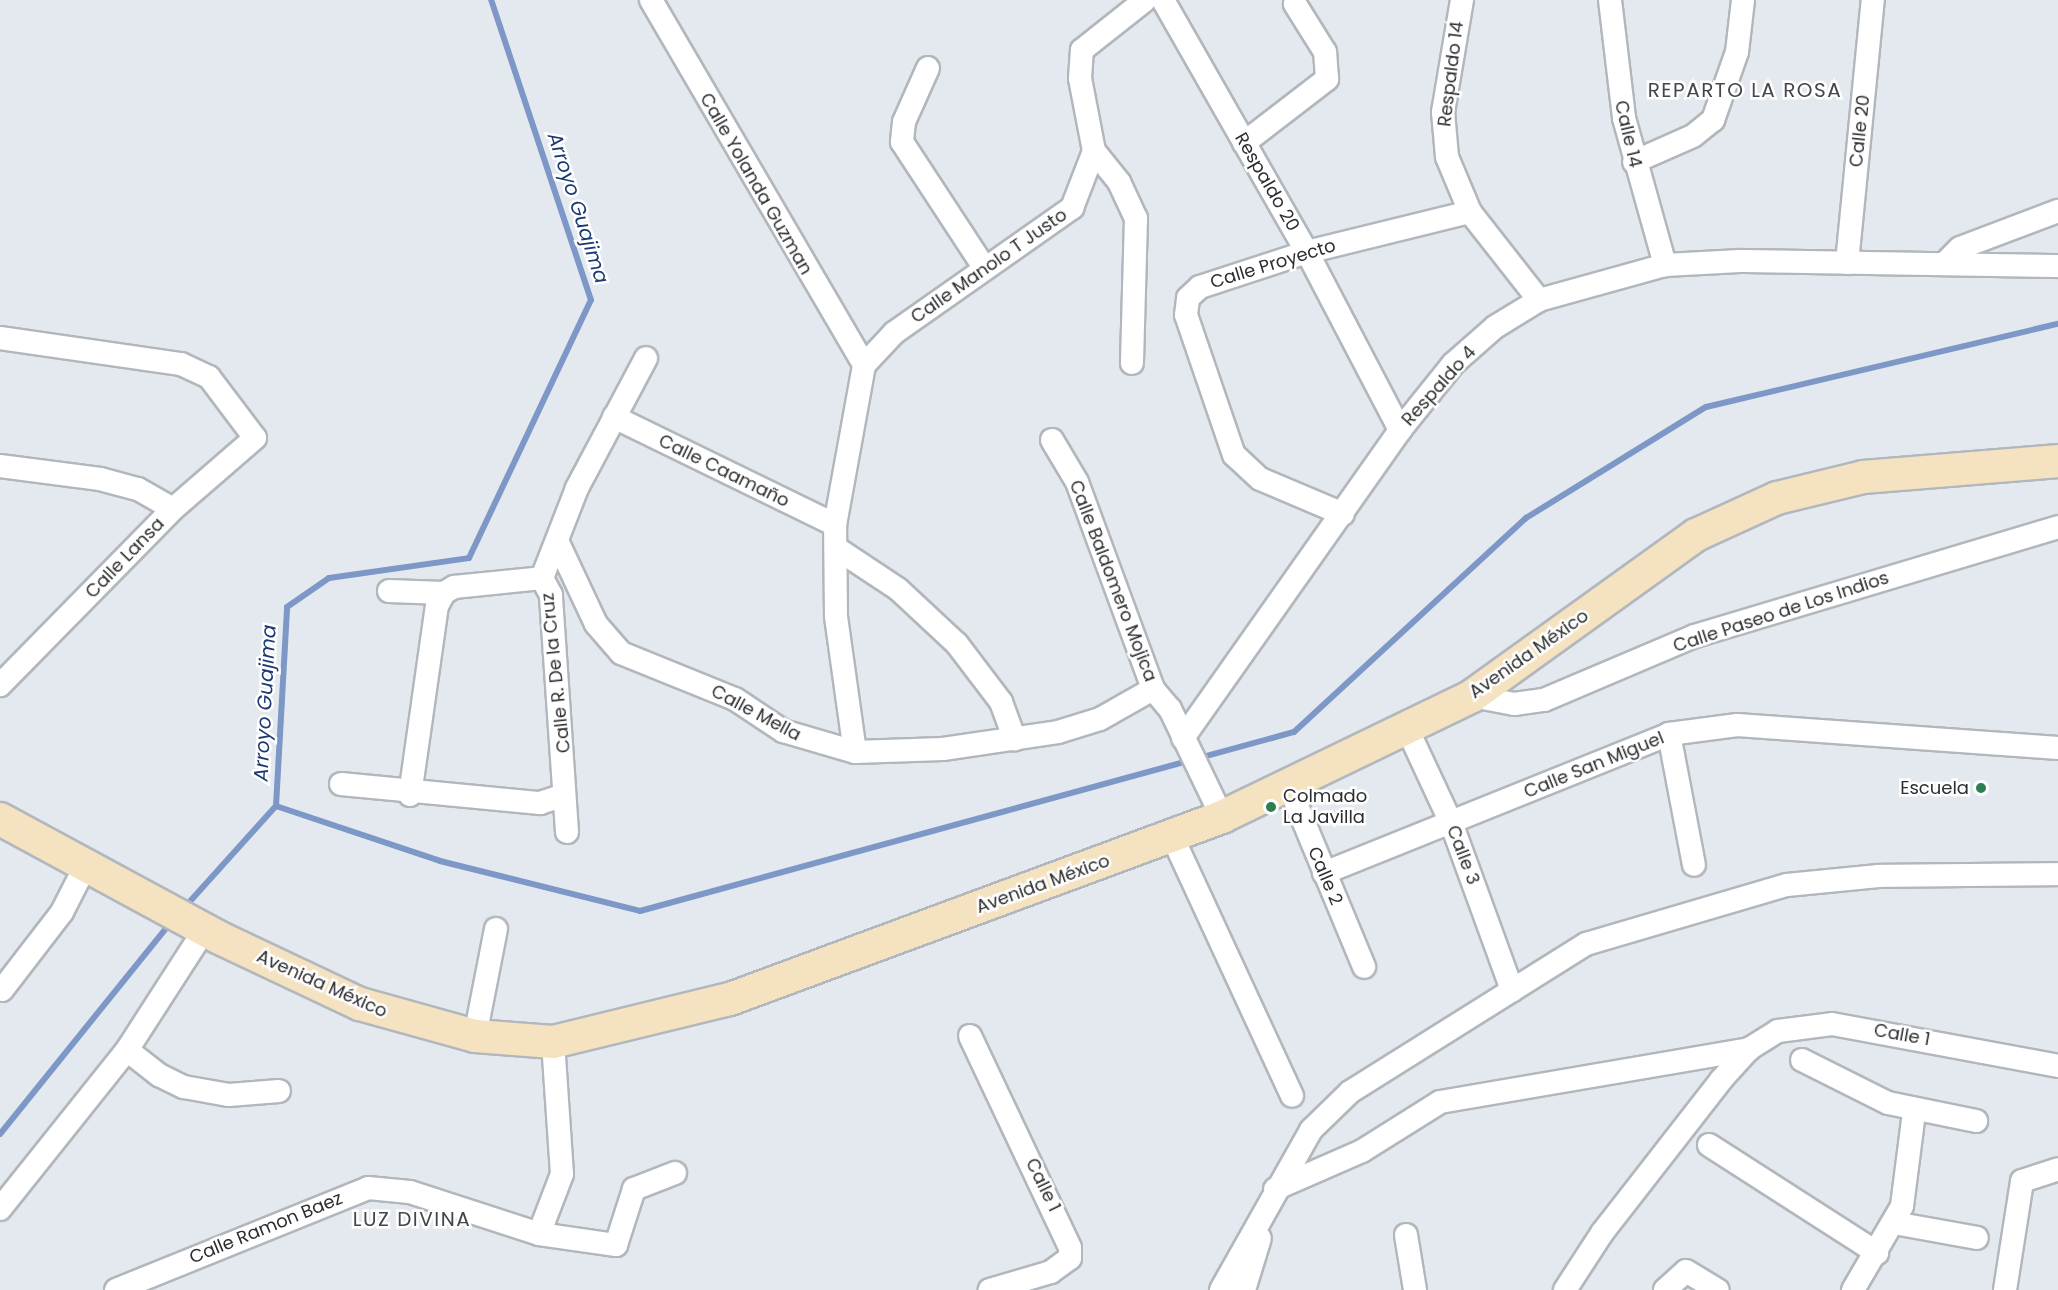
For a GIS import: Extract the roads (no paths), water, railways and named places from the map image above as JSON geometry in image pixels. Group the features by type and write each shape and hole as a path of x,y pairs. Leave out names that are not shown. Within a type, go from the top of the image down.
{"street":[{"name":"Calle Yolanda Guzman","path":"651,0 864,366"},
{"path":"1132,363 1138,287 1136,218 1119,182 1094,151 1080,78 1082,50 1144,0"},
{"name":"Respaldo 20","path":"1163,0 1307,252 1400,430"},
{"name":"Respaldo 14","path":"1462,0 1443,135 1470,212 1539,300"},
{"name":"Calle 14","path":"1610,0 1615,75 1634,162 1665,265"},
{"path":"1634,162 1693,136 1713,120 1737,52 1743,0"},
{"name":"Calle 20","path":"1847,262 1873,0"},
{"path":"1244,143 1327,79 1325,52 1295,4"},
{"path":"928,68 904,122 902,142 983,266"},
{"name":"Calle Manolo T Justo","path":"864,366 894,333 983,266 1072,208 1094,151"},
{"path":"1945,263 1960,248 2058,211"},
{"name":"Calle Proyecto","path":"1342,514 1260,479 1234,455 1186,315 1188,298 1200,287 1307,252 1470,212"},
{"name":"Respaldo 4","path":"1183,738 1400,430 1453,364 1495,327 1539,300 1665,265 1847,262 2053,266"},
{"name":"Calle Lansa","path":"0,338 181,364 209,377 255,438 173,508 0,685"},
{"name":"Calle R. De la Cruz","path":"567,832 564,795 568,780 551,595 542,578 559,545 564,516 646,358"},
{"path":"855,752 836,616 835,525 864,366"},
{"name":"Calle Caamaño","path":"614,417 835,525"},
{"name":"Calle Baldomero Mojica","path":"1052,440 1077,482 1153,688 1183,738 1222,817"},
{"name":"Avenida México","path":"0,819 133,886 212,933 360,1004 475,1036 553,1042 730,999 1222,817 1405,724 1472,696 1696,536 1777,498 1864,477 2058,461"},
{"path":"0,466 100,479 138,489 173,508"},
{"name":"Calle Paseo de Los Indios","path":"1472,696 1514,704 1544,700 1695,636 2058,527"},
{"name":"Calle Mella","path":"559,545 596,624 621,653 735,699 783,731 855,752 1015,740 1100,719 1153,688"},
{"path":"836,548 898,589 957,644 1001,702 1015,740"},
{"path":"410,795 437,606 444,593 454,587 542,578"},
{"path":"389,591 444,593"},
{"name":"Calle 3","path":"1405,724 1452,825 1512,990"},
{"name":"Calle San Miguel","path":"1324,873 1452,825 1669,734 1737,725 2058,748"},
{"path":"1669,734 1694,865"},
{"path":"341,784 410,795 540,803 564,795"},
{"name":"Calle 2","path":"1288,784 1364,967"},
{"path":"1172,836 1292,1096"},
{"path":"2,990 62,912 87,863"},
{"path":"1221,1290 1276,1185 1311,1130 1350,1092 1587,944 1787,885 1879,876 2058,874"},
{"path":"475,1036 496,929"},
{"path":"0,1209 127,1050 212,933"},
{"name":"Calle 1","path":"1749,1049 1778,1031 1832,1024 2058,1066"},
{"name":"Calle 1","path":"970,1036 1070,1248 1070,1257 1051,1272 990,1290"},
{"path":"539,1234 562,1174 553,1042"},
{"path":"1276,1185 1362,1151 1440,1102 1749,1049"},
{"path":"1565,1290 1602,1233 1749,1049"},
{"path":"127,1050 159,1076 184,1087 229,1095 279,1091"},
{"path":"1802,1060 1865,1094 1914,1112 1976,1121"},
{"path":"1853,1290 1894,1223 1906,1189 1914,1112"},
{"path":"1709,1144 1877,1253"},
{"path":"2005,1290 2022,1181 2058,1169"},
{"name":"Calle Ramon Baez","path":"116,1290 368,1188 410,1192 539,1234 616,1245 634,1190 675,1173"},
{"path":"1244,1290 1276,1185"},
{"path":"1894,1223 1977,1238"},
{"path":"1406,1235 1415,1290"},
{"path":"1665,1290 1686,1271 1718,1290"}],"waterway":[{"name":"Arroyo Guajima","path":"184,908 276,806 287,607 329,578 469,558 591,300 491,0"},
{"path":"276,806 440,861 640,911 1294,732 1526,518 1706,407 2058,324"},
{"name":"Arroyo Guajima","path":"0,1134 171,922"}],"place":[{"name":"Escuela","path":"1981,788"},
{"name":"Colmado La Javilla","path":"1271,807"}],"district":[{"name":"REPARTO LA ROSA","path":"1745,90"},
{"name":"LUZ DIVINA","path":"412,1219"}]}
